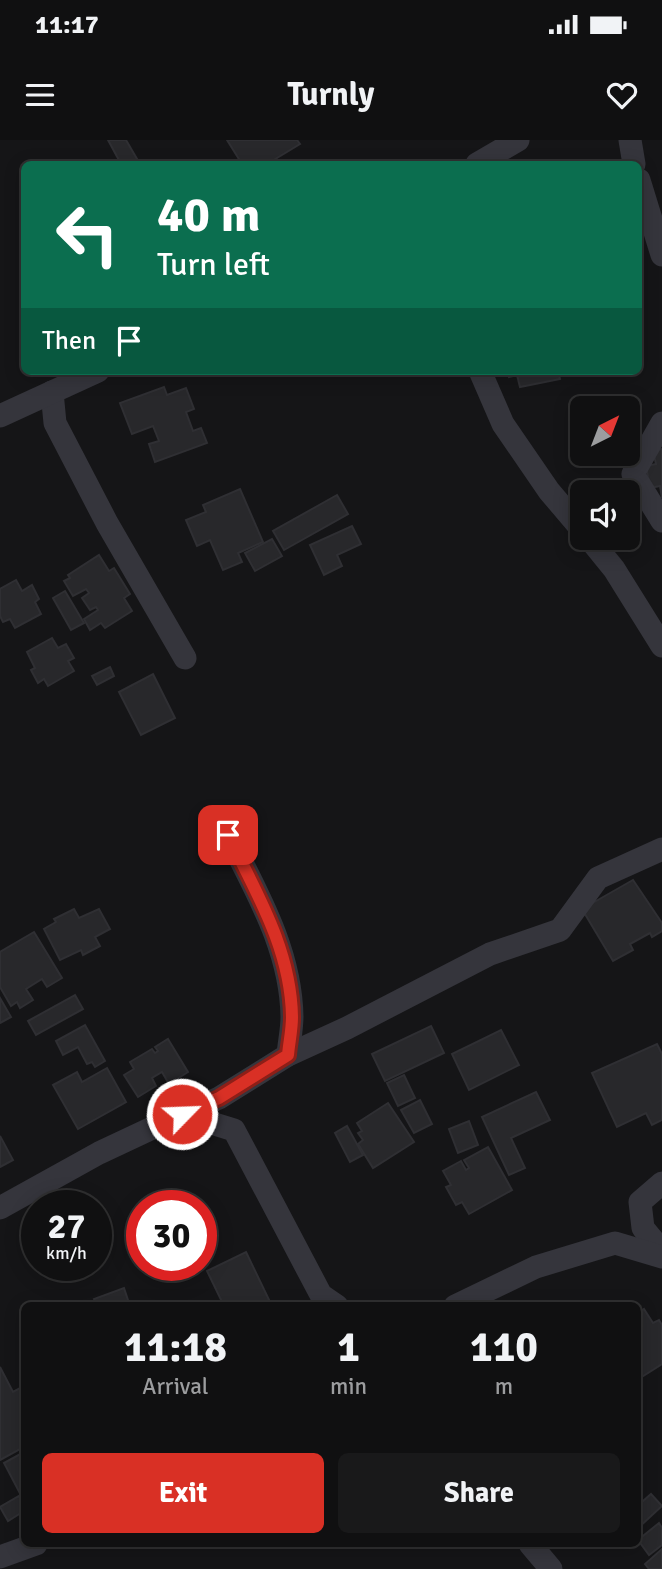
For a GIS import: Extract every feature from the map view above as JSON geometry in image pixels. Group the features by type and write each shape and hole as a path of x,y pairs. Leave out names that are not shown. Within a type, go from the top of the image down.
{"street":[{"path":"482,161 518,140"},
{"path":"630,140 634,161"},
{"path":"642,190 662,255"},
{"path":"0,416 89,375"},
{"path":"482,375 503,424 549,491 570,516"},
{"path":"52,392 55,423 107,523 185,658"},
{"path":"662,423 633,474 662,521"},
{"path":"599,550 614,569 662,646"},
{"path":"228,835 272,921 287,968 292,1018 288,1055"},
{"path":"0,1208 99,1153 219,1098 288,1055 347,1028 489,954 560,930 598,878 662,849"},
{"path":"182,1114 234,1130 321,1294 332,1302"},
{"path":"662,1183 640,1202 643,1228 662,1254"},
{"path":"463,1302 536,1267 615,1243 662,1254"},
{"path":"0,1557 28,1547"},
{"path":"533,1547 551,1569"}],"building":[{"path":"108,140 126,140 138,161 119,161"},
{"path":"227,140 297,140 300,144 272,161 240,161"},
{"path":"517,375 559,375 560,379 520,387"},
{"path":"164,387 167,395 186,388 194,409 186,412 193,431 201,428 207,443 155,462 149,444 159,441 153,426 132,434 120,403"},
{"path":"662,449 662,498 660,486 650,488 646,466 656,464 653,451"},
{"path":"240,489 263,542 238,553 242,562 223,570 210,540 197,546 186,520 206,512 203,505"},
{"path":"337,495 348,514 284,550 273,531"},
{"path":"352,526 361,544 337,555 342,566 324,575 310,545"},
{"path":"272,539 282,556 255,571 245,553"},
{"path":"99,555 109,571 114,568 130,594 124,598 132,611 105,628 101,623 90,630 84,619 98,610 96,607 90,610 82,598 89,593 86,589 73,596 64,581 70,578 68,575"},
{"path":"16,580 22,591 32,585 39,599 35,602 41,614 15,628 10,619 3,622 0,616 0,589"},
{"path":"65,591 84,623 71,630 53,598"},
{"path":"52,638 58,648 66,644 74,658 68,661 74,671 48,686 44,679 38,683 31,670 35,668 27,652"},
{"path":"110,667 114,676 97,685 92,676"},
{"path":"153,674 175,718 141,735 119,692"},
{"path":"633,880 662,923 662,931 652,937 650,933 630,944 633,950 613,961 582,909"},
{"path":"74,909 79,918 99,909 110,929 95,937 100,946 83,955 81,950 60,960 44,929 56,922 54,919"},
{"path":"34,932 62,978 47,987 42,979 26,989 33,1000 20,1008 17,1002 11,1006 0,987 0,952"},
{"path":"75,995 83,1009 36,1035 28,1021"},
{"path":"0,998 11,1017 0,1023"},
{"path":"85,1025 105,1061 95,1067 92,1062 87,1064 78,1047 63,1055 56,1041"},
{"path":"431,1026 444,1053 385,1081 372,1054"},
{"path":"501,1030 519,1065 469,1090 452,1054"},
{"path":"168,1039 188,1072 169,1084 162,1072 152,1078 156,1086 138,1097 124,1075 134,1069 130,1062 152,1049 155,1053 158,1051 155,1047"},
{"path":"657,1044 662,1054 662,1120 652,1125 646,1113 617,1127 592,1073"},
{"path":"107,1068 126,1102 78,1129 53,1085 77,1072 82,1082"},
{"path":"404,1075 415,1098 398,1106 387,1083"},
{"path":"536,1092 550,1120 511,1138 525,1168 509,1175 482,1117"},
{"path":"420,1100 432,1124 414,1133 401,1110"},
{"path":"388,1103 414,1142 373,1168 358,1144 363,1140 358,1133 362,1131 357,1123"},
{"path":"469,1121 478,1145 458,1153 449,1129"},
{"path":"347,1126 363,1155 350,1162 335,1133"},
{"path":"0,1136 13,1160 0,1167"},
{"path":"488,1147 512,1190 469,1214 462,1202 456,1205 446,1187 451,1185 443,1171 461,1161 466,1170 469,1168 464,1160"},
{"path":"246,1252 270,1302 222,1302 212,1281 217,1281 217,1266"},
{"path":"124,1288 129,1302 95,1302 94,1299"},
{"path":"644,1309 653,1323 659,1320 662,1325 662,1364 641,1377 641,1311"},
{"path":"0,1367 13,1392 21,1388 21,1449 0,1460"},
{"path":"21,1454 21,1495 4,1463"},
{"path":"651,1494 662,1506 641,1525 641,1499 643,1501"},
{"path":"19,1496 21,1500 21,1513 8,1521 0,1507"},
{"path":"659,1523 662,1528 662,1545 649,1555 641,1544 641,1538"},
{"path":"662,1549 662,1569 649,1569 645,1564"}],"route":[{"path":"182,1114 219,1098 288,1055 292,1018 287,968 272,921 228,835"}]}
